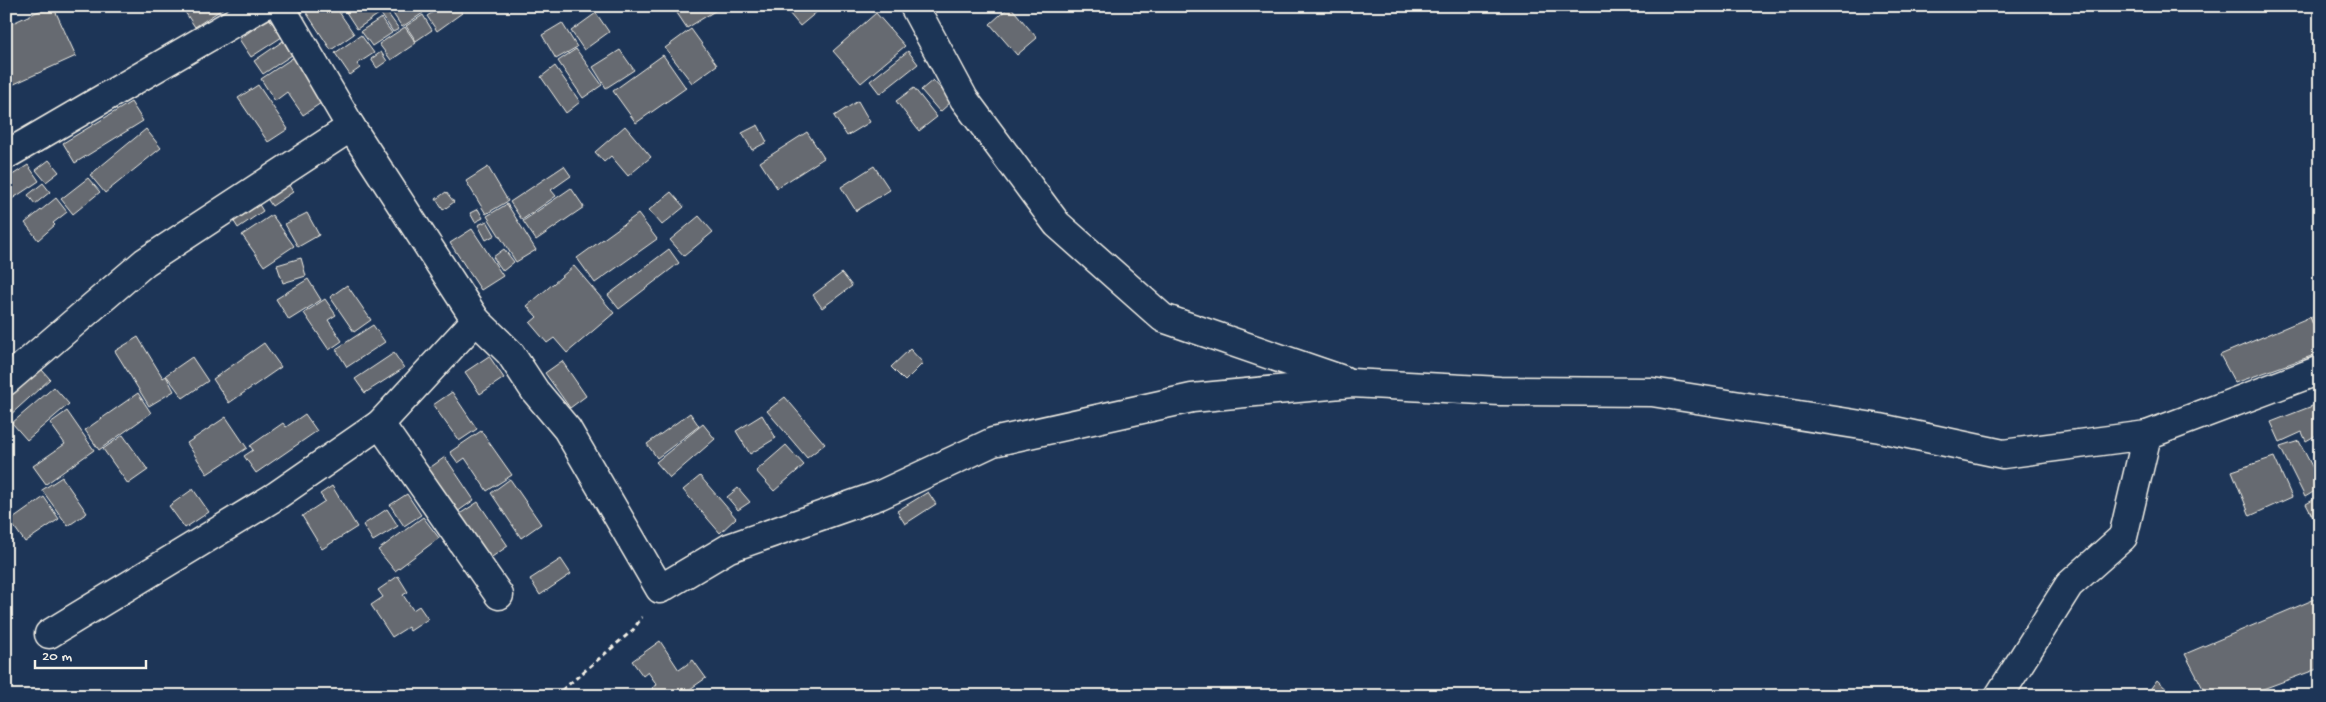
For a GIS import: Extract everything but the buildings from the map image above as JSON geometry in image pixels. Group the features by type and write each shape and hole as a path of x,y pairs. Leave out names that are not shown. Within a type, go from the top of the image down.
{"street":[{"path":"6,155 262,6"},
{"path":"280,6 351,127 476,320 510,353 535,391 568,429 660,589 729,548 880,495 993,442 1192,398 1352,383 1500,391 1652,392 1880,428 2003,454 2148,435 2320,370"},
{"path":"914,6 964,99 1057,224 1163,318 1352,383"},
{"path":"6,381 145,262 351,127"},
{"path":"49,634 276,496 380,424 476,320"},
{"path":"380,424 499,595"},
{"path":"1999,696 2069,585 2123,537 2148,435"}],"path":[{"path":"555,696 633,630 660,589"}]}
